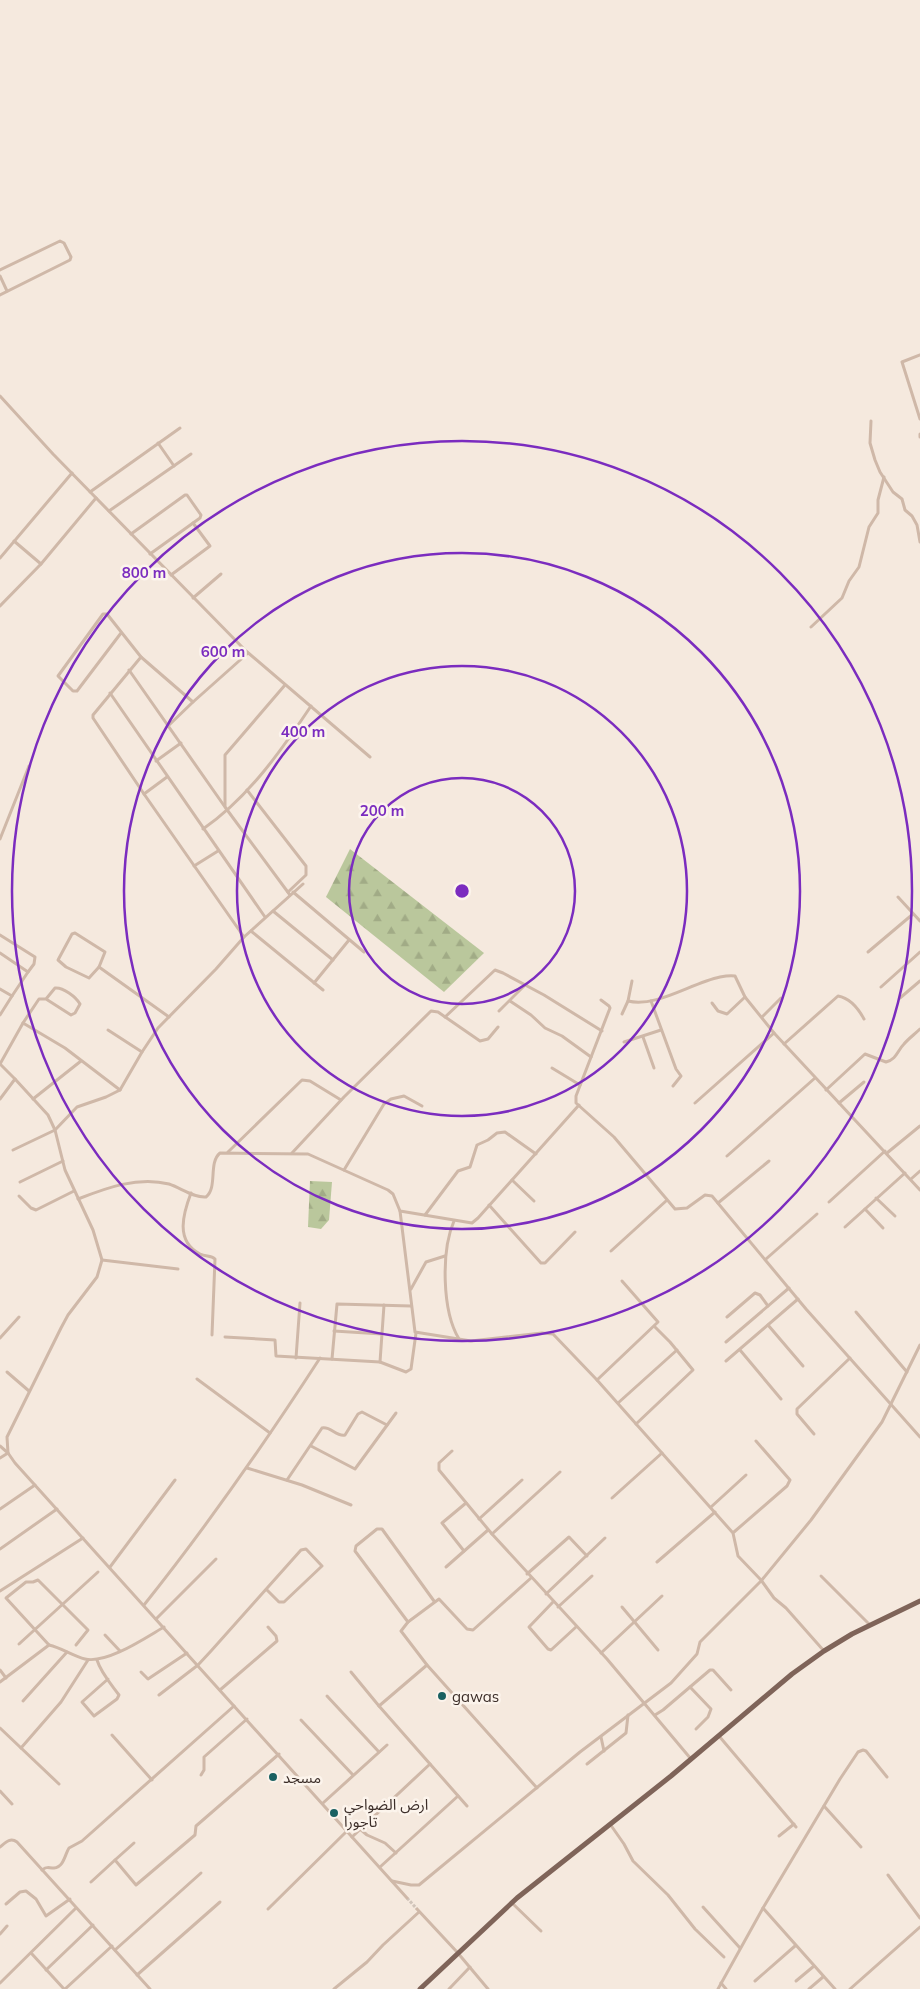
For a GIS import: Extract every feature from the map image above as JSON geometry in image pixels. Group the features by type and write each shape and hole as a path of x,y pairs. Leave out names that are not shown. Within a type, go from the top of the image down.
{"main road":[{"path":"420,1989 457,1952 512,1903 691,1759 777,1686 824,1651 870,1625 920,1601"}],"street":[{"path":"0,270 60,241 64,243 71,257 70,260 0,295"},
{"path":"0,276 7,291"},
{"path":"920,355 902,362 920,420"},
{"path":"0,396 90,492 248,653 370,757"},
{"path":"871,421 870,443 875,460 894,492 902,499 905,510 918,525 920,542"},
{"path":"90,492 180,428"},
{"path":"158,443 174,466"},
{"path":"109,511 191,454"},
{"path":"0,558 72,473"},
{"path":"811,627 842,598 849,581 859,567 869,527 878,513 878,500 884,477"},
{"path":"131,534 186,495 201,515 200,518 150,554"},
{"path":"0,606 41,564 96,498"},
{"path":"171,575 210,546 193,523"},
{"path":"14,541 41,564"},
{"path":"193,598 221,574"},
{"path":"121,633 77,691 73,691 59,678 58,674 104,613 107,614 141,657 193,702"},
{"path":"168,726 248,653"},
{"path":"141,657 110,693 93,718 244,937"},
{"path":"129,670 226,808 290,893 364,952"},
{"path":"226,808 225,756 286,685"},
{"path":"110,693 265,917"},
{"path":"203,829 247,790 278,755 311,706"},
{"path":"156,761 181,743"},
{"path":"0,839 29,766"},
{"path":"144,794 167,777"},
{"path":"13,1150 55,1130 77,1107 120,1090 158,1028 306,875 306,866 247,790"},
{"path":"194,866 218,850"},
{"path":"290,893 303,884"},
{"path":"898,897 920,921"},
{"path":"273,910 333,960"},
{"path":"868,952 913,914"},
{"path":"251,931 323,990"},
{"path":"72,934 78,934 104,950 104,956 98,967 91,978 87,978 58,961 72,934"},
{"path":"0,935 34,957 34,964 0,1014"},
{"path":"314,983 349,940"},
{"path":"881,986 920,952"},
{"path":"0,953 28,972"},
{"path":"98,967 169,1016"},
{"path":"445,1017 493,971 504,973 526,984 602,1031"},
{"path":"628,1001 640,1003 651,1001 710,979 731,975 736,978 745,997 774,1033 920,1190"},
{"path":"900,998 920,980"},
{"path":"622,1014 628,1001 632,981"},
{"path":"499,1011 526,984"},
{"path":"8,1453 7,1437 29,1391 68,1314 97,1277 102,1260 93,1230 62,1161 55,1130 48,1115 0,1064 23,1022 39,999 46,1000 71,1015 75,1013 80,1004 78,1000 59,988 55,988 46,1000"},
{"path":"0,989 12,996"},
{"path":"784,1044 838,996 846,998 864,1018"},
{"path":"712,1002 718,1011 726,1014 745,997"},
{"path":"762,1017 782,998"},
{"path":"602,1000 610,1007 575,1100 614,1137 666,1201 677,1210 687,1208 706,1195 712,1196 798,1299 920,1437"},
{"path":"510,1001 531,1015 545,1028 562,1036 591,1057"},
{"path":"651,1001 676,1069 681,1076 673,1086"},
{"path":"292,1153 341,1100 431,1011 438,1012 480,1041 488,1039 498,1027"},
{"path":"23,1022 120,1090"},
{"path":"826,1090 865,1054 886,1062 892,1060 899,1054 902,1045 920,1029"},
{"path":"108,1030 142,1052"},
{"path":"624,1042 661,1030"},
{"path":"694,1103 774,1033"},
{"path":"643,1037 654,1068"},
{"path":"33,1099 81,1061"},
{"path":"552,1068 580,1085"},
{"path":"728,1156 815,1078"},
{"path":"0,1099 14,1079"},
{"path":"228,1152 302,1080 310,1081 341,1100"},
{"path":"839,1103 864,1082"},
{"path":"344,1170 384,1104 391,1099 404,1096 422,1106"},
{"path":"400,1211 454,1221 474,1222 579,1105"},
{"path":"828,1202 886,1152 920,1126"},
{"path":"425,1216 458,1171 470,1166 477,1145 497,1133 505,1132 536,1154"},
{"path":"78,1199 112,1187 134,1183 161,1183 203,1198 209,1195 216,1157 220,1153 228,1152 308,1154 390,1192 400,1211 411,1289 413,1327 416,1333 410,1371 403,1372 380,1362 276,1356 275,1340 225,1337"},
{"path":"20,1182 62,1161"},
{"path":"718,1203 769,1161"},
{"path":"911,1179 920,1171"},
{"path":"845,1227 905,1173"},
{"path":"512,1180 534,1200"},
{"path":"19,1196 36,1210 74,1191"},
{"path":"191,1193 183,1218 183,1231 189,1244 195,1250 215,1259 212,1335"},
{"path":"876,1198 895,1216"},
{"path":"610,1251 666,1201"},
{"path":"489,1206 542,1263 575,1232"},
{"path":"865,1209 883,1228"},
{"path":"766,1259 817,1214"},
{"path":"454,1221 445,1256 450,1322 459,1340"},
{"path":"411,1289 426,1262 445,1256"},
{"path":"102,1260 178,1268"},
{"path":"597,1380 655,1327 657,1320 622,1280"},
{"path":"726,1342 789,1288"},
{"path":"727,1317 755,1294 760,1295 768,1306"},
{"path":"726,1361 798,1299"},
{"path":"296,1358 300,1303"},
{"path":"332,1359 336,1307 338,1303 412,1306"},
{"path":"380,1362 384,1305"},
{"path":"856,1312 907,1372"},
{"path":"0,1338 19,1317"},
{"path":"768,1325 803,1366"},
{"path":"636,1424 692,1372 692,1369 677,1350 655,1327"},
{"path":"334,1331 382,1334"},
{"path":"416,1333 459,1340 480,1340 550,1333 558,1339 716,1512 733,1533 737,1554 774,1598 786,1608 824,1651"},
{"path":"392,1881 397,1880 411,1885 419,1885 628,1714 673,1681 697,1654 700,1642 761,1581 793,1544 836,1486 882,1422 920,1346"},
{"path":"618,1403 677,1350"},
{"path":"740,1350 781,1399"},
{"path":"144,1605 247,1468 320,1358"},
{"path":"814,1434 797,1414 797,1409 850,1358"},
{"path":"7,1372 29,1391"},
{"path":"197,1379 270,1434"},
{"path":"287,1480 324,1428 328,1428 340,1435 345,1435 360,1412 365,1412 387,1424"},
{"path":"310,1446 355,1469 396,1413"},
{"path":"733,1533 787,1486 790,1480 756,1441"},
{"path":"0,1446 407,1898"},
{"path":"452,1451 439,1463 438,1468 488,1530 601,1653 691,1759"},
{"path":"0,1458 8,1453"},
{"path":"612,1498 662,1453"},
{"path":"247,1468 287,1480 351,1505"},
{"path":"492,1534 560,1472"},
{"path":"711,1507 746,1475"},
{"path":"110,1567 174,1480"},
{"path":"479,1519 522,1480"},
{"path":"0,1509 35,1485"},
{"path":"464,1551 442,1523 466,1503"},
{"path":"0,1549 57,1509"},
{"path":"657,1562 716,1512"},
{"path":"408,1622 355,1551 356,1546 363,1540 378,1529 382,1529 434,1602"},
{"path":"446,1567 488,1530"},
{"path":"527,1574 568,1537 586,1556"},
{"path":"0,1591 84,1538"},
{"path":"546,1594 605,1538"},
{"path":"159,1695 198,1665 235,1627 267,1590 303,1549 322,1566 284,1602 280,1602 267,1590"},
{"path":"156,1619 216,1559"},
{"path":"19,1644 98,1572"},
{"path":"558,1606 592,1576"},
{"path":"821,1576 870,1625"},
{"path":"531,1578 472,1630 467,1629 441,1599 438,1599 408,1622 401,1629 401,1633 427,1665 537,1788"},
{"path":"76,1645 88,1630 38,1580 26,1582 7,1596 7,1600 49,1644 88,1660 97,1660 120,1651 164,1627"},
{"path":"601,1653 662,1596"},
{"path":"553,1602 529,1627 548,1649 551,1650 576,1627"},
{"path":"622,1607 658,1650"},
{"path":"220,1690 277,1641 276,1636 268,1627"},
{"path":"105,1635 120,1651"},
{"path":"0,1682 49,1644"},
{"path":"23,1701 67,1652"},
{"path":"141,1672 148,1679 187,1653"},
{"path":"21,1748 61,1702 88,1660"},
{"path":"97,1660 100,1668 108,1679 119,1697 94,1716 82,1702 108,1679"},
{"path":"379,1706 427,1665"},
{"path":"0,1670 6,1678"},
{"path":"655,1715 711,1670 731,1690"},
{"path":"350,1672 467,1806"},
{"path":"690,1686 711,1710 708,1717 696,1729"},
{"path":"327,1696 379,1752"},
{"path":"42,1870 47,1867 55,1868 60,1865 69,1848 82,1841 234,1706"},
{"path":"587,1764 626,1733 628,1714"},
{"path":"201,1775 204,1770 204,1757 247,1719"},
{"path":"302,1720 353,1775"},
{"path":"0,1728 59,1784"},
{"path":"112,1735 152,1780"},
{"path":"601,1736 604,1751"},
{"path":"718,1736 795,1825 779,1836"},
{"path":"323,1804 386,1745"},
{"path":"718,1989 763,1908 840,1779 861,1750 868,1752 887,1777"},
{"path":"115,1860 136,1885 195,1835 194,1828 196,1826 279,1754"},
{"path":"352,1836 430,1764"},
{"path":"0,1791 12,1804"},
{"path":"380,1867 458,1796"},
{"path":"824,1806 861,1847"},
{"path":"610,1824 633,1861 668,1895 695,1929 724,1957"},
{"path":"360,1829 367,1835 384,1843 396,1853"},
{"path":"268,1909 348,1831"},
{"path":"0,1847 9,1840 14,1840 70,1899 150,1989"},
{"path":"91,1882 134,1843"},
{"path":"115,1950 201,1873"},
{"path":"888,1875 920,1918"},
{"path":"6,1904 20,1892 26,1891 36,1899 46,1916 70,1899"},
{"path":"137,1975 220,1902"},
{"path":"512,1903 541,1931"},
{"path":"703,1907 740,1948"},
{"path":"0,1984 76,1908"},
{"path":"763,1908 835,1989"},
{"path":"334,1989 367,1962 418,1911 457,1952 488,1989"},
{"path":"0,1934 7,1926"},
{"path":"46,1970 93,1926"},
{"path":"850,1989 920,1927"},
{"path":"32,1954 65,1989 112,1946"},
{"path":"755,1982 795,1946"},
{"path":"796,1980 814,1966"},
{"path":"449,1989 470,1968"},
{"path":"809,1989 823,1977"},
{"path":"721,1983 726,1989"}],"green space":[{"path":"350,849 484,953 444,992 326,897"},
{"path":"310,1181 332,1182 329,1220 321,1229 308,1227"}],"tunnel":[{"path":"407,1898 417,1909"}],"place":[{"name":"gawas","path":"442,1696"},
{"name":"مسجد","path":"273,1777"},
{"name":"ارض الضواحي تاجورا","path":"334,1813"}]}
